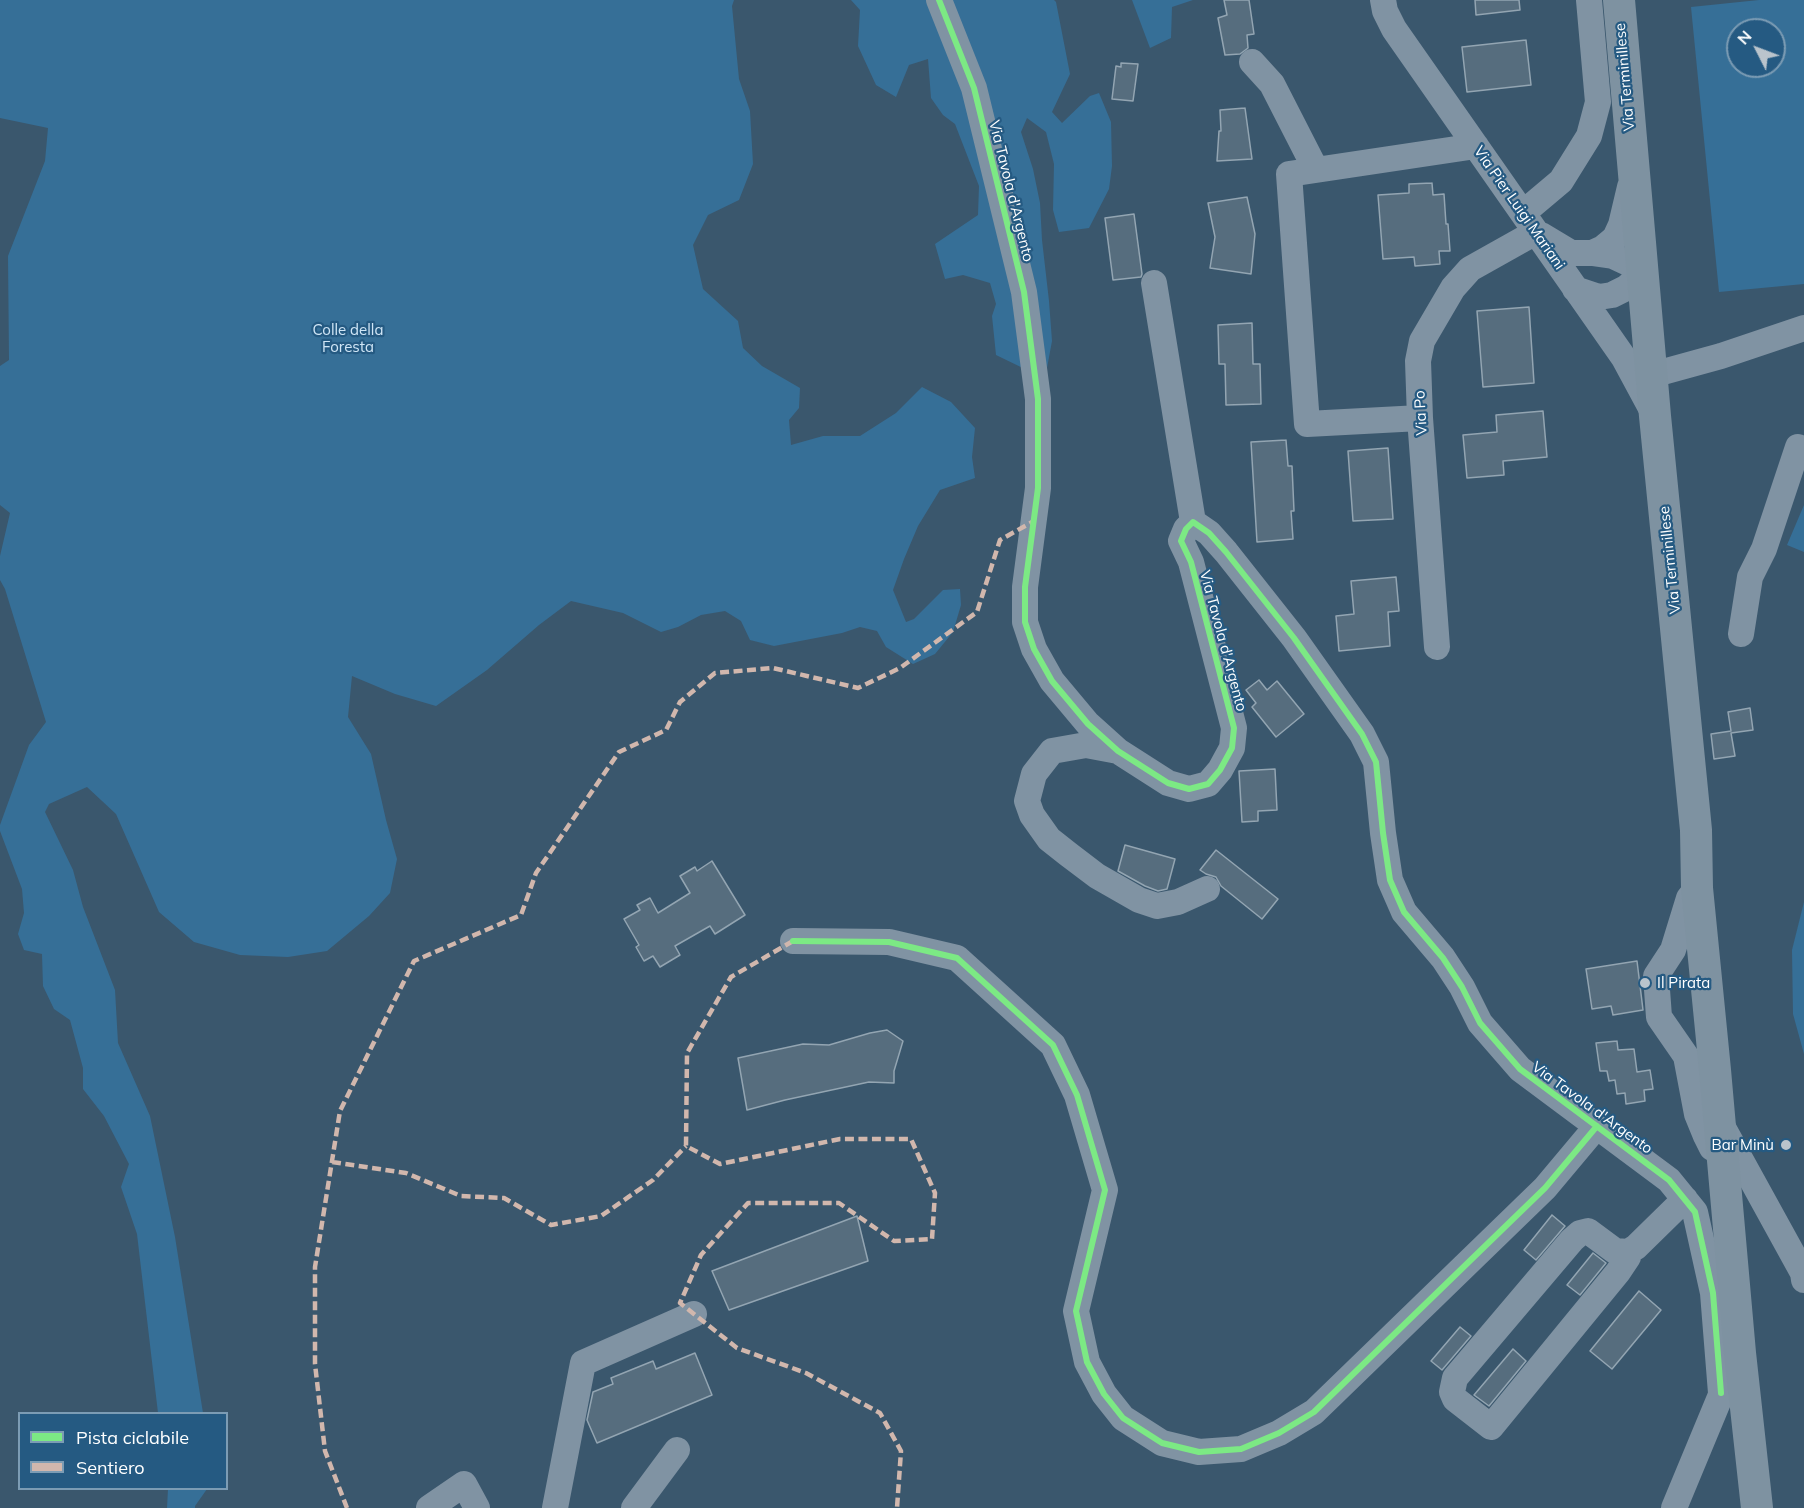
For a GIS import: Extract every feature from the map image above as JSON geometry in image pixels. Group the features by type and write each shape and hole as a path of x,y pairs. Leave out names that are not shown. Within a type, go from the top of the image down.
{"main road":[{"name":"Via Terminillese","path":"1619,0 1655,416 1696,830 1697,888 1740,1353 1757,1508"}],"street":[{"name":"Via Tavola d'Argento","path":"939,0 974,88 1024,292 1038,399 1038,488 1025,587 1025,622 1034,649 1052,681 1088,724 1118,751 1168,783 1189,789 1208,784 1220,770 1232,748 1234,728 1191,562 1181,541 1186,529 1193,522 1209,533 1294,638 1362,734 1376,762 1390,880 1404,912 1443,958 1462,987 1480,1023 1520,1069 1669,1180 1695,1212 1713,1293 1721,1393"},
{"name":"Via Pier Luigi Mariani","path":"1383,0 1385,11 1394,28 1624,358 1655,416"},
{"name":"Via Po","path":"1437,647 1420,418 1418,361 1422,341 1453,288 1470,269 1530,222 1561,181 1589,136 1598,102 1589,0"},
{"path":"1252,62 1272,84 1316,170"},
{"path":"1420,418 1307,424 1289,174 1476,146"},
{"path":"1592,253 1604,248 1615,238 1621,225 1634,172"},
{"path":"1530,222 1571,253 1613,256 1643,273 1626,288 1612,295 1599,297 1575,289"},
{"path":"1154,283 1193,522"},
{"path":"1652,375 1721,356 1804,328"},
{"path":"1741,634 1750,577 1764,549 1798,447"},
{"path":"1118,751 1086,745 1052,751 1034,774 1027,801 1032,815 1049,839 1097,876 1139,900 1157,906 1178,902 1207,889"},
{"path":"1697,888 1689,898 1673,950 1656,976 1659,1017 1686,1056 1697,1114 1712,1148 1716,1149 1721,1135"},
{"path":"793,941 889,942 957,958 1053,1045 1077,1095 1106,1190 1076,1311 1087,1362 1104,1394 1123,1418 1162,1443 1199,1452 1241,1449 1279,1433 1314,1412 1545,1188 1597,1126"},
{"path":"1721,1135 1794,1256 1804,1280"},
{"path":"1628,1252 1628,1257 1618,1272 1491,1427 1455,1399 1452,1392 1455,1378 1580,1233 1588,1231 1615,1251 1628,1252 1685,1200"},
{"path":"1728,1218 1743,1212 1754,1213 1764,1223 1793,1277 1804,1291"},
{"path":"555,1508 583,1363 694,1314"},
{"path":"1674,1508 1721,1393 1740,1353"},
{"path":"634,1508 677,1450"},
{"path":"429,1508 464,1484 477,1508"}],"green space":[{"name":"Colle della Foresta","path":"0,0 734,0 732,6 739,79 750,111 753,164 739,200 708,215 693,245 703,289 738,321 743,348 762,366 800,388 799,408 789,420 791,445 823,436 860,436 896,413 922,387 951,402 975,428 972,457 975,478 940,490 918,526 893,590 906,622 914,619 943,590 960,589 961,605 953,632 935,654 913,664 886,647 877,631 860,627 842,633 774,646 750,640 741,621 725,611 701,615 678,627 661,632 623,613 571,601 487,670 436,706 395,694 352,676 348,717 371,754 397,859 390,893 369,916 327,951 288,957 240,955 194,942 159,912 116,814 87,787 49,804 45,812 73,870 83,907 115,990 118,1043 150,1116 175,1237 203,1412 158,1412 137,1234 121,1187 129,1164 104,1116 83,1089 83,1068 70,1020 54,1009 43,986 42,954 24,950 18,934 24,913 22,889 0,831 0,825 29,745 46,722 5,589 0,580 0,556 10,513 0,505 0,366 9,360 8,256 45,161 48,128 0,118"},
{"path":"851,0 1054,0 1056,2 1070,74 1052,112 1062,123 1090,96 1099,93 1111,122 1112,166 1109,189 1089,228 1059,232 1053,210 1054,164 1046,132 1027,118 1021,132 1033,169 1040,203 1049,301 1052,341 1047,368 1029,371 996,355 992,316 996,304 990,283 963,275 945,279 935,244 978,215 979,186 955,124 943,115 931,98 928,59 909,65 896,97 876,85 858,46 860,10"},
{"path":"1132,0 1193,0 1172,7 1171,38 1150,48"},
{"path":"1759,0 1804,0 1804,284 1719,292 1691,7"},
{"path":"1804,505 1804,552 1787,545"},
{"path":"1804,902 1804,1054 1793,1014 1792,950"},
{"path":"168,1490 206,1490 195,1508 167,1508"}],"building":[{"path":"1224,0 1249,0 1254,34 1247,35 1248,48 1240,54 1225,55 1218,18 1227,15"},
{"path":"1475,0 1519,0 1520,10 1476,15"},
{"path":"1526,40 1531,85 1467,92 1462,47"},
{"path":"1121,63 1138,64 1133,101 1112,99 1116,66 1121,67"},
{"path":"1245,108 1252,159 1217,161 1219,131 1221,131 1220,110"},
{"path":"1432,183 1433,195 1444,194 1450,251 1439,251 1440,264 1415,266 1414,257 1383,259 1378,195 1409,193 1409,184"},
{"path":"1247,197 1255,234 1251,274 1210,268 1215,237 1208,203"},
{"path":"1134,214 1142,274 1141,277 1113,280 1105,218"},
{"path":"1529,307 1534,383 1483,387 1477,311"},
{"path":"1252,323 1253,364 1260,364 1261,404 1226,405 1225,364 1219,364 1218,325"},
{"path":"1543,411 1547,457 1503,461 1504,475 1467,478 1463,435 1497,432 1496,415"},
{"path":"1286,440 1288,466 1292,466 1293,539 1257,542 1251,442"},
{"path":"1388,448 1393,519 1353,521 1348,451"},
{"path":"1396,577 1399,611 1388,612 1390,646 1339,651 1336,616 1354,614 1351,581"},
{"path":"1259,680 1267,690 1277,681 1304,714 1276,737 1252,707 1256,703 1246,690"},
{"path":"1750,708 1753,730 1731,733 1735,756 1714,759 1711,734 1731,731 1728,712"},
{"path":"1275,769 1277,810 1258,811 1258,821 1242,822 1239,771"},
{"path":"1125,845 1175,859 1167,889 1158,891 1118,871"},
{"path":"1216,850 1278,899 1262,919 1221,886 1216,877 1200,870"},
{"path":"712,861 745,915 715,934 710,926 675,946 680,955 660,967 653,956 644,961 636,947 639,945 624,919 640,910 637,905 650,898 658,913 690,893 680,876 695,867 697,871"},
{"path":"1637,961 1643,1010 1613,1015 1611,1006 1592,1009 1586,969"},
{"path":"887,1030 903,1041 894,1071 894,1083 869,1082 747,1110 738,1058 803,1044 829,1045"},
{"path":"1617,1041 1618,1050 1634,1049 1637,1072 1650,1070 1653,1089 1644,1090 1645,1101 1626,1104 1625,1093 1617,1094 1615,1080 1609,1081 1607,1071 1600,1071 1596,1043"},
{"path":"1552,1215 1565,1226 1536,1260 1524,1250"},
{"path":"857,1216 868,1261 729,1310 712,1271"},
{"path":"1593,1253 1606,1263 1580,1295 1567,1285"},
{"path":"1639,1291 1661,1310 1612,1369 1590,1351"},
{"path":"1460,1327 1471,1336 1442,1370 1431,1361"},
{"path":"1513,1349 1526,1361 1489,1406 1474,1395"},
{"path":"695,1353 712,1395 597,1443 587,1420 593,1392 613,1384 611,1378 653,1361 656,1369"}],"marked path":[{"path":"347,1508 325,1451 315,1364 315,1267 340,1111 414,961 521,915 536,873 619,752 666,730 680,702 715,673 773,668 858,688 900,668 977,612 1000,540 1034,521"},
{"path":"793,941 731,977 687,1053 686,1146 720,1164 840,1139 911,1139 935,1193 932,1239 894,1241 839,1203 748,1203 701,1255 680,1303 737,1348 806,1373 880,1413 901,1451 897,1508"},
{"path":"332,1162 406,1173 461,1196 504,1198 551,1225 601,1216 653,1180 686,1146"}],"cycle path":[{"path":"939,0 974,88 1024,292 1038,399 1038,488 1025,587 1025,622 1034,649 1052,681 1088,724 1118,751 1168,783 1189,789 1208,784 1220,770 1232,748 1234,728 1191,562 1181,541 1186,529 1193,522 1209,533 1294,638 1362,734 1376,762 1390,880 1404,912 1443,958 1462,987 1480,1023 1520,1069 1669,1180 1695,1212 1713,1293 1721,1393"},
{"path":"793,941 889,942 957,958 1053,1045 1077,1095 1105,1190 1076,1311 1087,1362 1104,1394 1123,1418 1162,1443 1199,1452 1241,1449 1279,1433 1314,1412 1545,1188 1597,1126"}],"place":[{"name":"Il Pirata","path":"1645,983"},
{"name":"Bar Minù","path":"1786,1145"}]}
